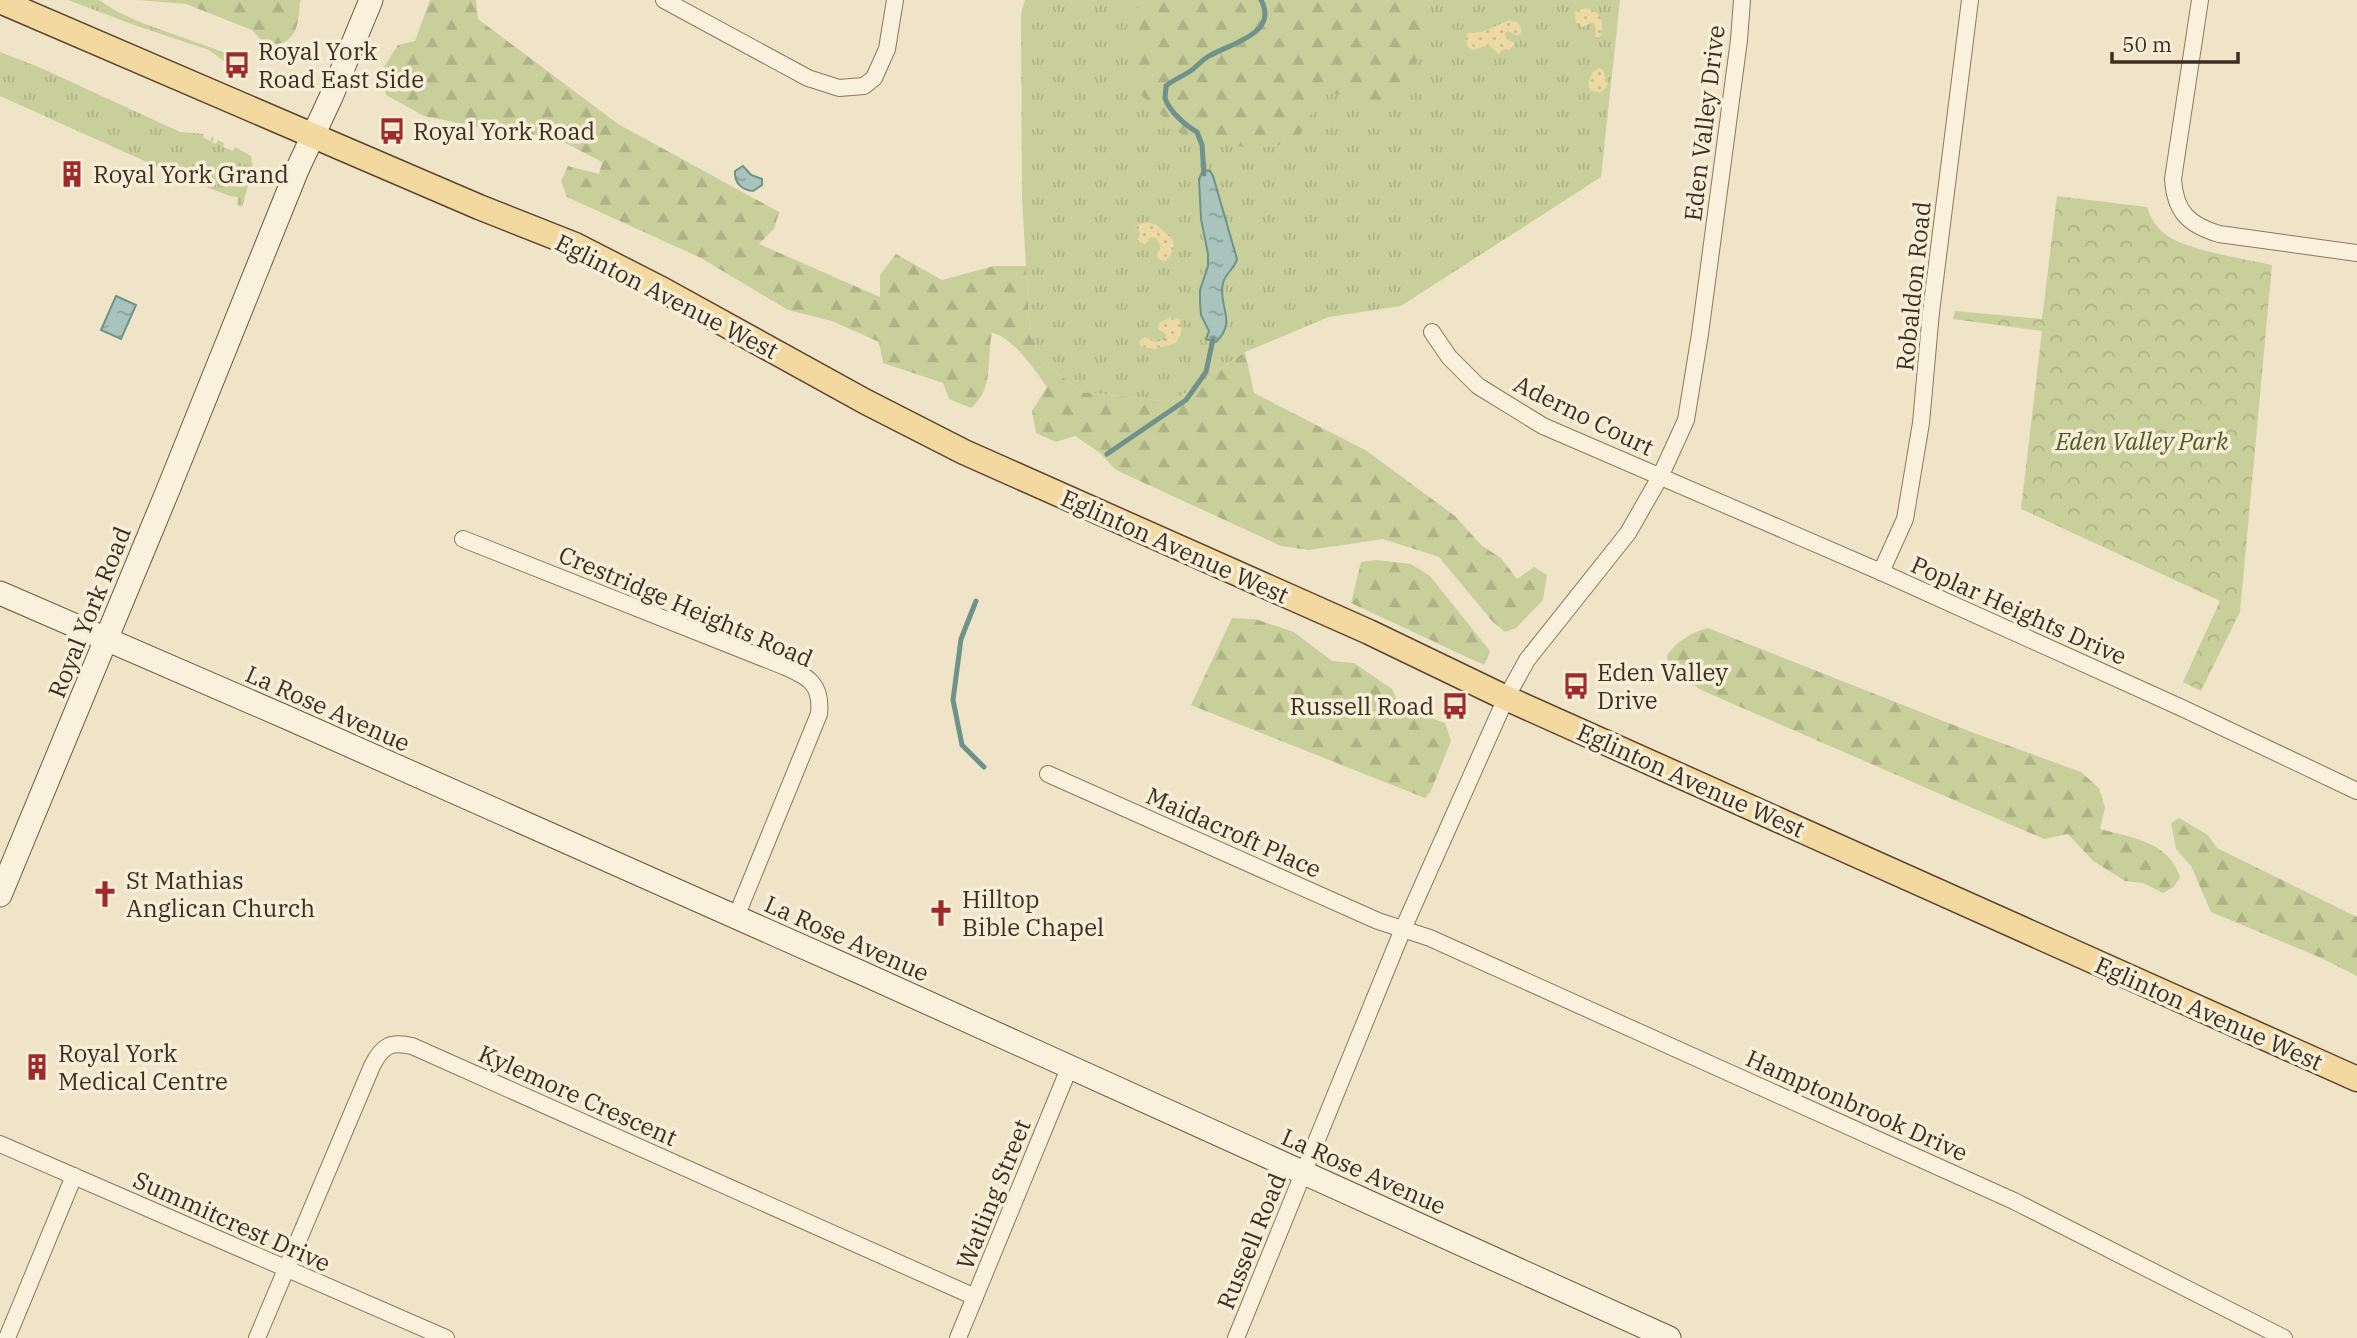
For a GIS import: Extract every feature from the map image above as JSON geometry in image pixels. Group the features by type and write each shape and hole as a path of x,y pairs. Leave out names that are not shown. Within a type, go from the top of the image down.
{"main road":[{"name":"Eglinton Avenue West","path":"0,1 479,207 575,245 964,452 2357,1079"}],"street":[{"name":"Royal York Road","path":"0,895 313,134 371,0"},
{"path":"664,0 808,78 839,88 864,86 874,78 887,49 895,0"},
{"name":"Eden Valley Drive","path":"1506,698 1527,660 1628,533 1660,477 1686,420 1700,334 1742,0"},
{"name":"Robaldon Road","path":"1881,572 1905,519 1921,423 1931,312 1970,0"},
{"path":"2200,0 2173,179 2174,197 2180,210 2204,229 2219,234 2357,253"},
{"name":"Aderno Court","path":"1432,332 1439,345 1461,371 1499,400 1544,426 1660,477"},
{"name":"Poplar Heights Drive","path":"1660,477 1881,572 2182,708 2357,791"},
{"name":"Crestridge Heights Road","path":"463,538 783,666 811,680 821,702 819,714 736,917"},
{"name":"La Rose Avenue","path":"0,593 288,718 1070,1066 1669,1338"},
{"name":"Russell Road","path":"1236,1338 1403,929 1506,698"},
{"name":"Maidacroft Place","path":"1048,774 1378,921 1403,929"},
{"name":"Hamptonbrook Drive","path":"1403,929 1430,938 2014,1201 2284,1338"},
{"name":"Kylemore Crescent","path":"286,1270 377,1055 386,1047 399,1043 412,1046 975,1297"},
{"name":"Watling Street","path":"958,1338 1070,1066"},
{"name":"Summitcrest Drive","path":"0,1144 446,1338"},
{"path":"7,1338 74,1177"},
{"path":"257,1338 286,1270"}],"green space":[{"path":"68,0 99,0 142,23 229,54 226,63 209,50"},
{"path":"138,0 302,0 297,27 290,38 284,42 266,45 252,30 186,4"},
{"path":"430,0 476,0 478,19 618,124 779,212 774,229 759,244 880,297 880,275 896,254 942,280 994,266 1026,266 1030,336 1041,361 1082,392 1172,402 1245,352 1254,393 1367,451 1455,516 1481,545 1501,558 1517,579 1534,567 1547,575 1543,600 1516,628 1505,632 1492,621 1439,557 1383,539 1309,550 1281,546 1116,470 1100,453 1075,436 1056,442 1036,433 1032,411 1047,387 1023,355 1000,336 992,333 987,382 984,392 971,408 949,399 943,383 883,363 879,342 832,321 788,310 701,258 567,197 561,181 568,166 599,174 602,162 554,137 498,131 424,116 386,95 382,70 398,45 415,41"},
{"path":"1025,0 1620,0 1601,177 1401,306 1329,317 1245,352 1172,402 1082,392 1041,361 1030,336 1022,199 1021,14"},
{"path":"1143,0 1419,0 1437,24 1412,69 1381,101 1322,92 1297,141 1257,149 1184,137 1131,85 1135,11"},
{"path":"0,52 180,132 204,134 203,137 210,141 214,138 212,142 216,144 218,140 224,143 223,147 233,151 235,147 251,156 253,169 242,207 237,205 238,197 180,177 0,96"},
{"name":"Eden Valley Park","path":"2057,196 2147,207 2159,228 2174,240 2200,249 2272,265 2240,612 2201,691 2183,682 2220,601 2021,509 2042,331 1953,319 1955,311 2042,319"},
{"path":"1377,560 1411,564 1430,576 1490,651 1484,665 1351,603 1361,562"},
{"path":"1232,618 1255,619 1294,632 1332,661 1354,663 1392,689 1400,707 1445,723 1451,741 1431,791 1425,798 1191,705"},
{"path":"1708,628 1974,733 2081,772 2099,788 2105,808 2100,829 2136,838 2158,849 2175,865 2180,877 2174,887 2163,893 2143,883 2125,881 2093,861 2068,834 2044,839 1701,690 1669,668 1667,655 1685,638"},
{"path":"2179,818 2208,835 2217,848 2357,917 2357,976 2319,957 2211,912 2191,866 2176,849 2171,823"}],"sand":[{"path":"1591,9 1601,18 1600,37 1595,37 1596,28 1592,22 1583,27 1576,23 1575,12"},
{"path":"1509,20 1518,23 1522,31 1518,36 1508,31 1505,33 1506,39 1515,43 1510,50 1504,49 1498,54 1489,45 1473,50 1468,47 1465,38 1468,33 1482,32"},
{"path":"1599,68 1603,70 1608,84 1602,92 1596,92 1588,83 1591,75"},
{"path":"1146,222 1157,225 1173,240 1174,249 1166,261 1157,257 1161,246 1156,238 1151,237 1145,244 1137,241 1140,233 1135,226"},
{"path":"1172,317 1179,319 1181,325 1176,343 1156,349 1141,347 1139,341 1145,337 1157,342 1165,339 1166,334 1158,329 1159,323"}],"water":[{"path":"743,166 751,175 762,179 762,185 753,191 745,189 737,182 735,171"},
{"path":"1203,170 1210,171 1213,176 1237,259 1223,283 1226,327 1216,342 1206,339 1209,331 1201,315 1200,302 1200,290 1208,266 1201,219 1199,179"},
{"path":"116,296 136,305 121,339 101,330"}],"waterway":[{"path":"1204,174 1202,145 1197,132 1170,108 1165,98 1166,86 1208,57 1259,29 1264,21 1265,11 1261,0"},
{"path":"1107,454 1186,400 1206,372 1213,339"},
{"path":"976,601 961,639 953,700 962,745 984,767"}],"place":[{"name":"Royal York Road East Side","path":"237,65"},
{"name":"Royal York Road","path":"392,131"},
{"name":"Royal York Grand","path":"72,174"},
{"name":"Eden Valley Drive","path":"1576,686"},
{"name":"Russell Road","path":"1455,706"},
{"name":"St Mathias Anglican Church","path":"105,894"},
{"name":"Hilltop Bible Chapel","path":"941,913"},
{"name":"Royal York Medical Centre","path":"37,1067"}]}
